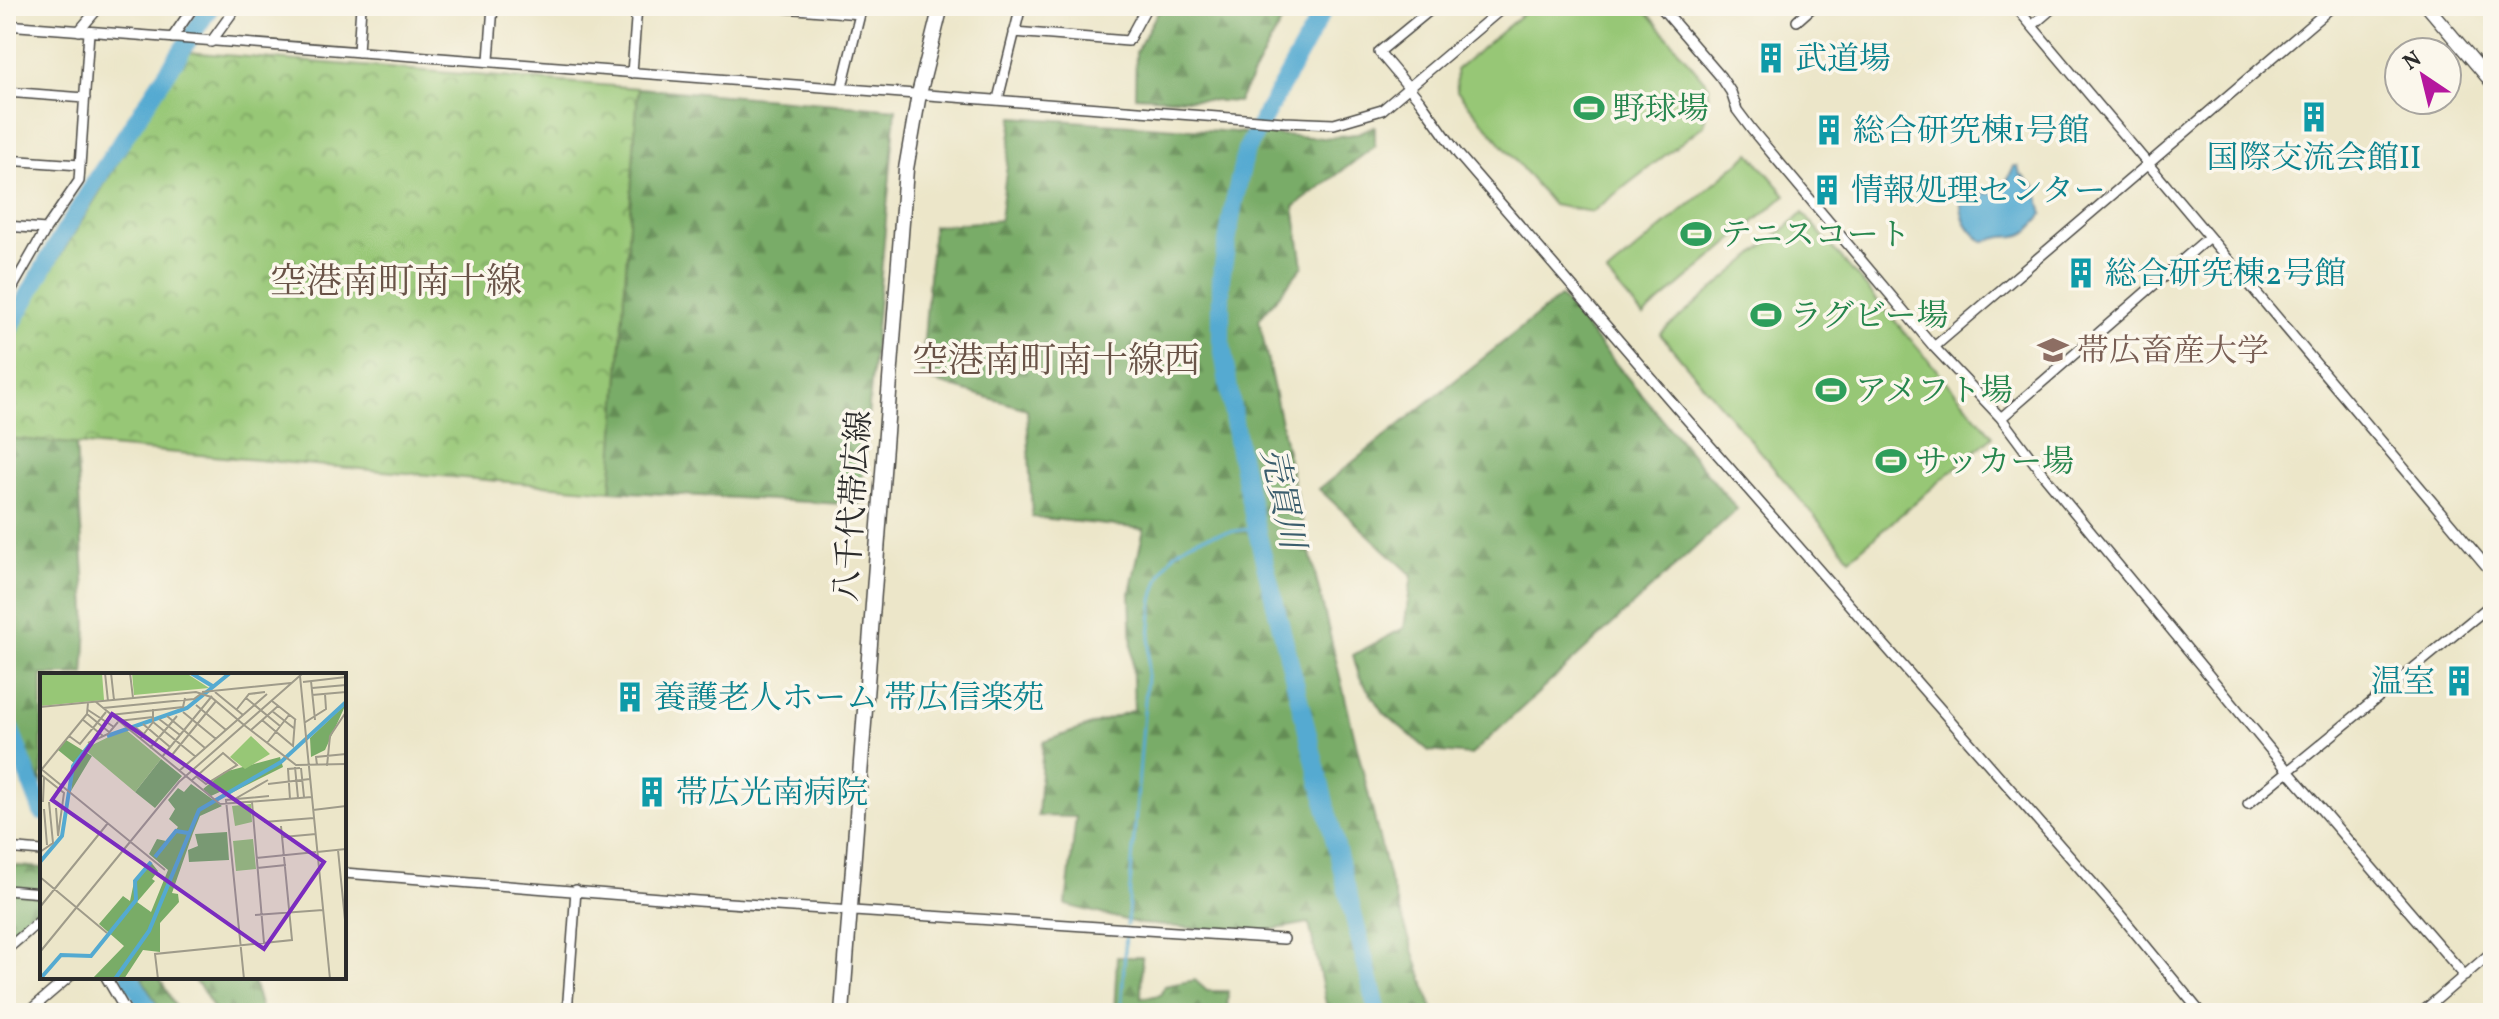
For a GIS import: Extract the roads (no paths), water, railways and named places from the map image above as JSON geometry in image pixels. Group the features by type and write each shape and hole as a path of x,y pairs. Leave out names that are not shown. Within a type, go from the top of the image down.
{"main road":[{"name":"八千代帯広線","path":"842,1013 906,169 919,94 941,6"}],"street":[{"path":"7,294 79,181 85,98 84,32 98,6"},
{"path":"174,38 194,6"},
{"path":"211,42 237,6"},
{"path":"358,52 361,6"},
{"path":"489,60 493,6"},
{"path":"613,6 637,7 632,73"},
{"path":"758,6 861,10 842,87"},
{"path":"998,99 1021,6"},
{"path":"1014,32 1128,41 1147,6"},
{"path":"6,25 1334,124 1382,110 1505,6"},
{"path":"1660,6 1721,77 1731,92 1737,110 1752,130 1934,347 2001,418 2042,473 2288,771 2465,976"},
{"path":"1797,21 1814,6"},
{"path":"2015,6 2493,574"},
{"path":"2033,25 2055,6"},
{"path":"1934,347 2333,6"},
{"path":"2427,6 2493,84"},
{"path":"1429,8 1379,52 1469,166 2118,912 2201,1013"},
{"path":"6,92 85,98"},
{"path":"6,160 80,165"},
{"path":"6,226 46,229"},
{"path":"2001,418 2209,237"},
{"path":"2248,804 2493,603"},
{"path":"6,848 40,851"},
{"path":"346,873 850,911 1284,939"},
{"path":"6,890 40,893"},
{"path":"567,1013 576,890"},
{"path":"6,950 40,921"},
{"path":"2421,1013 2493,951"},
{"path":"27,1013 67,979"},
{"path":"107,979 127,1013"}],"water":[{"path":"2014,166 2018,166 2020,174 2036,187 2043,213 2022,235 1984,242 1967,225 1961,202 1969,194 1994,193 2003,189"}],"waterway":[{"path":"6,335 100,174 211,6"},
{"name":"売買川","path":"1326,6 1246,150 1221,278 1221,339 1238,446 1256,528 1378,1013"},
{"path":"1127,925 1153,600 1167,563 1188,543 1217,534 1256,528"},
{"path":"6,718 40,807"},
{"path":"1121,1013 1126,933"},
{"path":"131,979 151,1013"}],"place":[{"name":"武道場","path":"1771,58"},
{"name":"野球場","path":"1589,108"},
{"name":"国際交流会館II","path":"2314,117"},
{"name":"総合研究棟1号館","path":"1829,130"},
{"name":"情報処理センター","path":"1827,190"},
{"name":"テニスコート","path":"1696,234"},
{"name":"総合研究棟2号館","path":"2081,273"},
{"name":"ラグビー場","path":"1766,315"},
{"name":"帯広畜産大学","path":"2053,350"},
{"name":"アメフト場","path":"1831,390"},
{"name":"サッカー場","path":"1891,461"},
{"name":"温室","path":"2459,681"},
{"name":"養護老人ホーム 帯広信楽苑","path":"630,697"},
{"name":"帯広光南病院","path":"652,792"}],"district":[{"name":"空港南町南十線","path":"396,280"},
{"name":"空港南町南十線西","path":"1056,359"}]}
